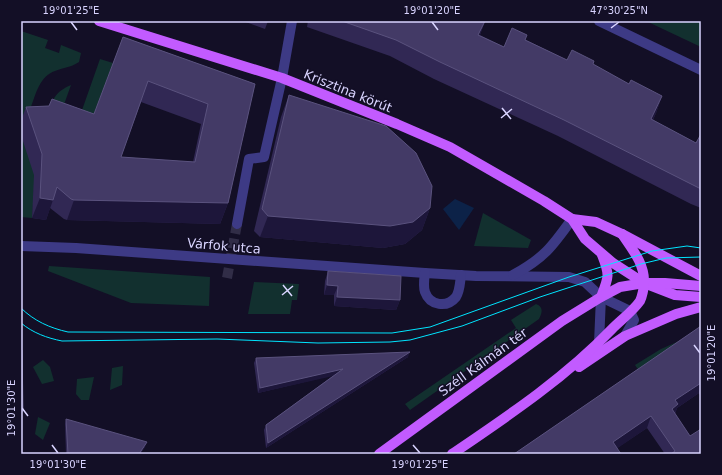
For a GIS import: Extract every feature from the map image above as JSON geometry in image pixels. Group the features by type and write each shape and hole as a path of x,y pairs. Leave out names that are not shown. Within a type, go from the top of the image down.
{"main road":[{"name":"Krisztina körút","path":"98,21 282,78 450,147 544,201 572,219 585,239 602,254"},
{"name":"Krisztina körút","path":"572,219 596,222 622,234"},
{"path":"622,234 701,276"},
{"path":"540,393 599,343 640,300 644,283 641,264 622,234"},
{"path":"602,254 644,283 675,295 701,297"},
{"path":"601,297 608,280 608,274 602,254"},
{"name":"Széll Kálmán tér","path":"379,454 386,451 562,321 620,287 644,283 665,282 701,286"},
{"path":"452,454 625,336 676,314 701,307"}],"street":[{"path":"237,224 249,159 264,157 282,78 292,21"},
{"path":"599,21 701,70"},
{"path":"512,276 543,257 553,247 572,219"},
{"name":"Várfok utca","path":"21,246 76,248 425,273 569,277 585,282 601,297"},
{"path":"425,273 424,291 428,298 433,302 440,304 446,304 456,296 461,275"},
{"path":"599,343 601,297 630,311 634,320 625,336"}],"green space":[{"path":"646,21 701,21 701,47"},
{"path":"21,31 48,40 45,48 59,53 61,45 81,53 79,62 50,73 42,81 31,107 47,113 51,103 58,93 71,85 57,124 75,130 100,59 113,63 70,179 35,175 32,218 21,217"},
{"path":"483,213 531,240 528,248 474,246"},
{"path":"49,266 210,277 209,306 131,303 48,271"},
{"path":"254,282 299,284 297,300 292,300 290,314 248,314"},
{"path":"536,304 541,308 539,319 410,410 405,404 516,328 511,320"},
{"path":"679,341 639,371 635,365 661,349"},
{"path":"43,360 50,367 54,381 42,384 33,367"},
{"path":"123,366 122,385 110,390 112,368"},
{"path":"94,377 89,400 81,400 76,394 77,379"},
{"path":"38,417 50,423 43,440 35,434"}],"water":[{"path":"455,199 474,208 459,230 443,209"}],"building":[{"path":"342,21 485,21 478,35 504,47 512,28 527,35 525,40 567,60 572,50 594,61 593,64 629,84 631,80 662,96 651,119 696,143 701,134 701,189 564,120 396,40"},
{"path":"123,37 255,84 228,203 74,200 57,187 53,200 40,198 42,154 26,107 49,106 52,99 94,114","holes":["148,81 208,104 195,162 121,157"]},
{"path":"289,95 386,126 416,153 432,186 430,208 413,222 390,226 268,216 262,209"},
{"path":"328,271 401,276 400,300 337,297 338,286 327,285"},
{"path":"701,326 701,383 675,400 678,404 672,409 690,436 701,429 701,454 671,454 675,451 651,416 613,442 621,454 514,454"},
{"path":"22,350 23,410 21,414 21,351"},
{"path":"410,352 268,443 266,425 343,369 260,388 256,358"},
{"path":"66,419 147,442 139,454 68,454"}],"tunnel":[{"path":"227,278 237,224"}],"tram line":[{"path":"21,308 31,317 68,332 392,333 430,327 569,277 652,251 687,246 701,248"},
{"path":"21,323 40,335 62,341 217,339 318,343 390,342 410,340 462,326 540,297 641,264 666,258 701,257"}]}
